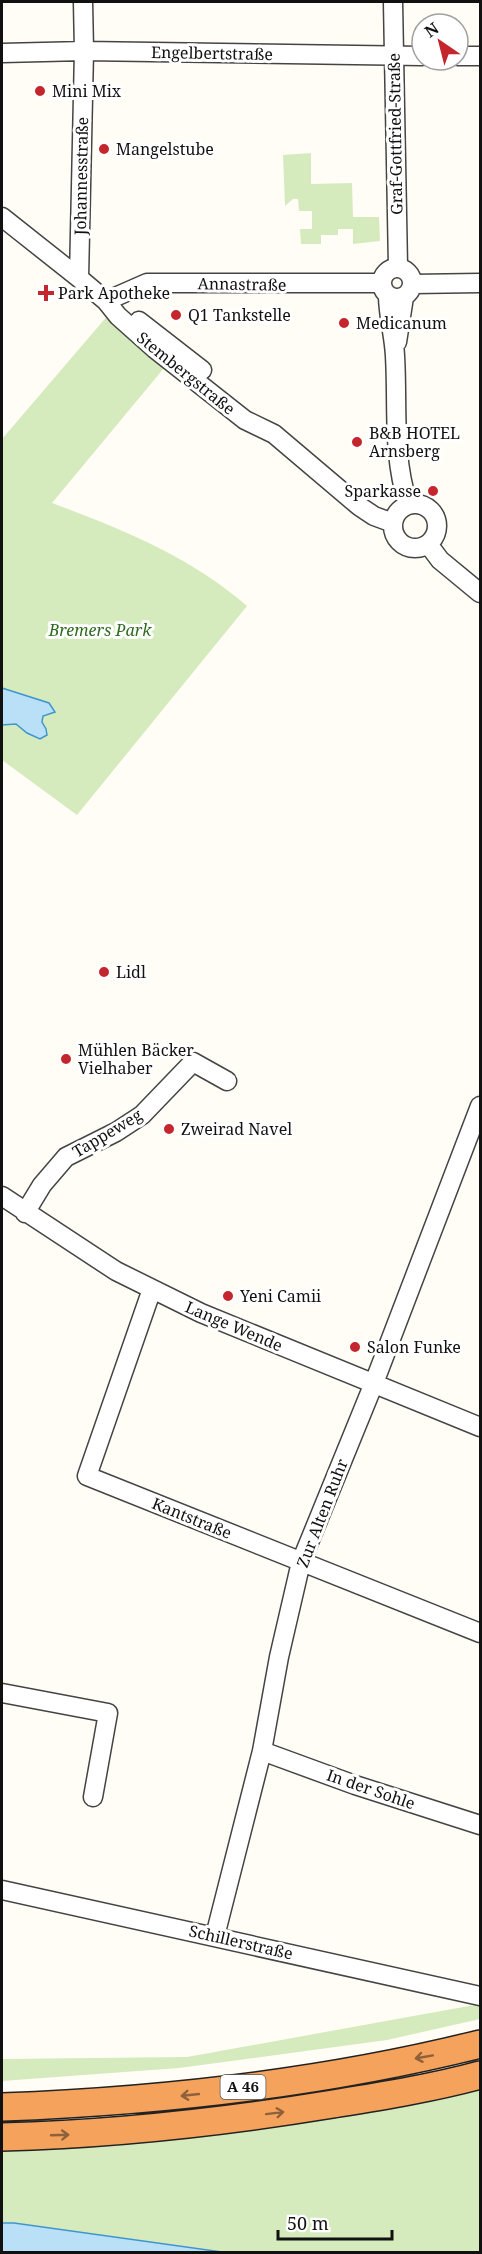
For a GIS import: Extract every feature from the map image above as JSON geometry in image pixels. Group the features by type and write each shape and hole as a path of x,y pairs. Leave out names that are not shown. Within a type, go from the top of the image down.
{"highway":[{"name":"A 46","path":"2,2107 79,2104 197,2094 316,2077 436,2055 480,2044"},
{"name":"A 46","path":"2,2137 75,2135 264,2115 405,2092 480,2075"}],"street":[{"name":"Johannesstraße","path":"80,278 83,2"},
{"name":"Graf-Gottfried-Straße","path":"393,2 398,267 409,272 397,290"},
{"name":"Engelbertstraße","path":"2,53 84,51 410,56"},
{"name":"Stembergstraße","path":"2,217 28,240 80,278 155,349 245,420 274,434 359,506 374,516 393,523"},
{"name":"Annastraße","path":"106,301 147,283 397,290 480,283"},
{"path":"397,290 388,317 395,353 397,459 408,504"},
{"path":"418,503 427,506 437,519 437,531 428,544 418,548 406,546 397,538 393,523 398,512 408,504 418,503"},
{"path":"428,544 440,560 480,593"},
{"name":"Tappeweg","path":"26,1213 42,1185 66,1157 116,1132 142,1115 193,1062 227,1081"},
{"name":"Zur Alten Ruhr","path":"215,1936 262,1750 279,1657 301,1562 374,1383 480,1106"},
{"name":"Lange Wende","path":"2,1196 116,1271 152,1289 242,1330 480,1427"},
{"name":"Kantstraße","path":"152,1289 87,1476 480,1633"},
{"path":"2,1693 108,1713 93,1797"},
{"name":"In der Sohle","path":"262,1750 355,1785 480,1825"},
{"name":"Schillerstraße","path":"2,1890 480,1996"}],"green space":[{"path":"311,153 311,184 352,183 353,217 379,217 380,241 353,244 353,229 338,229 338,235 321,235 321,244 301,244 300,229 312,229 312,211 299,211 298,199 293,199 285,206 283,155"},
{"name":"Bremers Park","path":"109,314 169,362 52,503 155,546 203,573 247,606 77,815 2,760 2,439"},
{"path":"480,2004 480,2019 387,2040 179,2068 2,2081 2,2059 187,2057"},
{"path":"480,2088 480,2252 222,2252 2,2223 2,2146"}],"water":[{"path":"2,688 49,703 55,712 43,716 42,722 47,735 40,739 27,733 16,724 2,725"},
{"path":"2,2223 14,2223 222,2252 2,2252"}],"place":[{"name":"Mini Mix","path":"40,91"},
{"name":"Mangelstube","path":"104,149"},
{"name":"Park Apotheke","path":"46,293"},
{"name":"Q1 Tankstelle","path":"176,315"},
{"name":"Medicanum","path":"344,323"},
{"name":"B&B HOTEL Arnsberg","path":"357,442"},
{"name":"Sparkasse","path":"433,491"},
{"name":"Lidl","path":"104,972"},
{"name":"Mühlen Bäcker Vielhaber","path":"66,1059"},
{"name":"Zweirad Navel","path":"169,1129"},
{"name":"Yeni Camii","path":"228,1296"},
{"name":"Salon Funke","path":"355,1347"}]}
